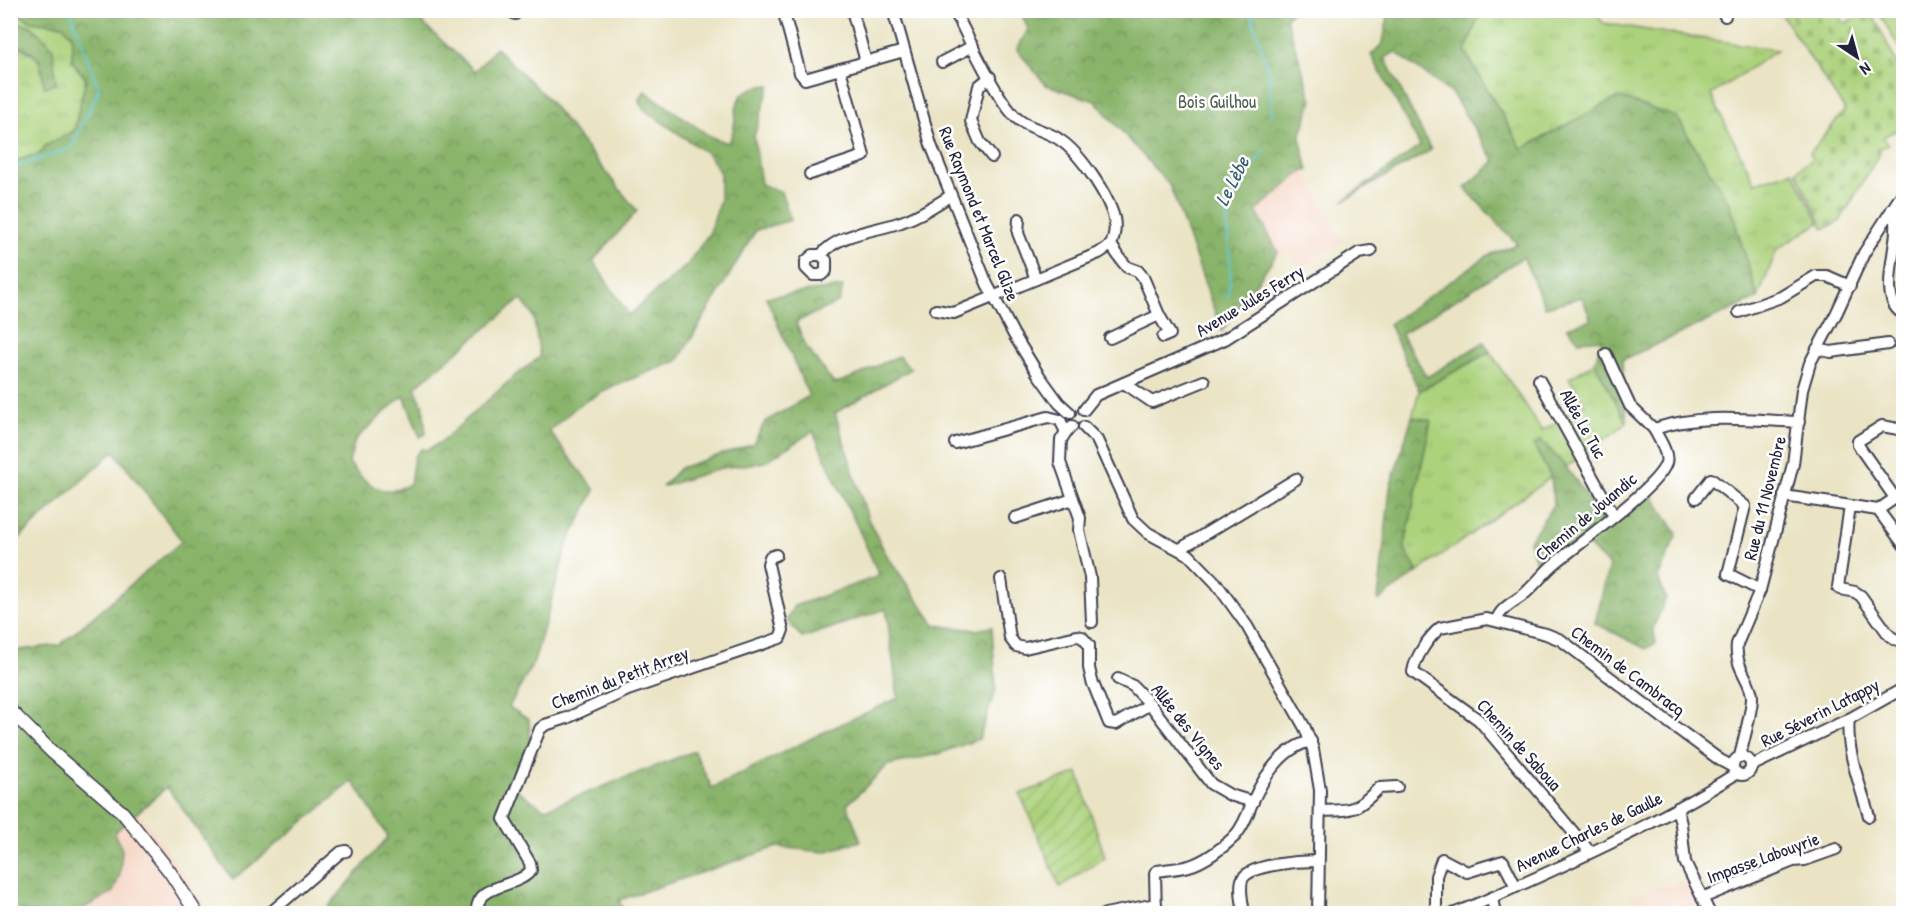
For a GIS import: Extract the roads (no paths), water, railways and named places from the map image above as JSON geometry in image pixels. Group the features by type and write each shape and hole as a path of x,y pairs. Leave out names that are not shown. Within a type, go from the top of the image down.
{"main road":[{"path":"10,710 52,752 123,813 170,872 197,914"}],"street":[{"path":"783,10 802,77 814,77 904,51"},
{"path":"852,10 866,62"},
{"name":"Rue Raymond et Marcel Glize","path":"893,10 931,145 992,296 1038,374 1059,403 1070,413"},
{"path":"954,10 1001,98 1019,120 1060,139 1075,152 1094,178 1114,220 1111,245 1127,267 1138,271 1143,277 1159,315 1170,334 1163,337"},
{"path":"942,62 973,46"},
{"path":"810,174 864,156 840,69"},
{"path":"990,77 979,86 971,121 980,142 992,158"},
{"name":"Rue du 11 Novembre","path":"1740,757 1752,695 1736,654 1737,644 1760,590 1793,464 1805,379 1817,349 1870,243 1904,191"},
{"path":"821,255 836,240 900,222 923,213 950,196"},
{"path":"1893,208 1896,230 1890,283 1894,307 1904,314"},
{"path":"1019,219 1018,233 1036,279"},
{"path":"936,310 954,314 992,296 1099,253 1111,245"},
{"name":"Avenue Jules Ferry","path":"1084,410 1096,394 1225,339 1359,253 1371,251"},
{"path":"1739,312 1781,297 1816,276 1827,276 1850,286"},
{"path":"1110,338 1159,315"},
{"path":"1817,349 1832,352 1888,344"},
{"path":"1606,354 1630,406 1654,429 1708,418 1799,422"},
{"name":"Allée Le Tuc","path":"1539,380 1614,516"},
{"path":"1125,383 1152,402 1204,381"},
{"path":"955,443 1048,417 1060,420 1069,429 1078,429 1084,427 1089,418 1084,410 1076,409 1070,413 1069,429 1059,448 1060,462 1080,518 1079,530 1090,577 1092,622"},
{"path":"1784,496 1878,510 1899,495 1858,445 1858,441 1882,426 1904,430"},
{"path":"1084,427 1097,440 1133,519 1148,533 1180,549 1198,563 1239,614 1311,741 1320,790 1317,861 1318,914"},
{"name":"Chemin de Jouandic","path":"1497,620 1498,615 1524,594 1550,568 1634,500 1660,475 1666,461 1664,448 1654,429"},
{"path":"1180,549 1296,479"},
{"path":"1696,498 1711,479 1745,506 1728,574 1760,590"},
{"path":"1015,518 1073,500"},
{"path":"1850,506 1838,587 1861,596 1889,634 1894,639 1904,641"},
{"path":"1878,510 1904,545"},
{"name":"Chemin du Petit Arrey","path":"477,914 478,903 485,894 499,885 523,878 531,870 530,863 504,819 540,729 628,690 780,638 783,630 768,564 770,557 776,555"},
{"path":"1001,579 1010,638 1016,646 1025,648 1077,636 1086,641 1089,645 1089,668 1092,681 1109,723 1116,724 1150,704"},
{"name":"Chemin de Cambracq","path":"1413,672 1422,651 1440,628 1487,619 1546,634 1572,647 1671,724 1735,770"},
{"name":"Chemin de Saboua","path":"1413,672 1479,720 1590,852"},
{"name":"Allée des Vignes","path":"1118,679 1133,686 1150,704 1211,784 1230,795 1253,802"},
{"name":"Rue Séverin Latappy","path":"1751,766 1849,719 1904,688"},
{"path":"1849,719 1851,747 1869,816"},
{"path":"1105,914 1156,909 1155,873 1189,867 1225,845 1241,827 1261,783 1283,756 1301,744 1311,741"},
{"path":"1740,757 1747,758 1751,766 1748,773 1744,775 1735,770 1735,761 1740,757"},
{"name":"Avenue Charles de Gaulle","path":"1453,914 1590,852 1677,808 1718,786 1735,770"},
{"path":"1320,812 1351,810 1363,804 1379,788 1397,787"},
{"path":"1677,808 1685,862 1710,914"},
{"name":"Impasse Labouyrie","path":"1702,898 1793,861 1805,860 1836,849"},
{"path":"269,914 341,852 346,851"},
{"path":"1436,914 1436,876 1442,859 1467,872 1503,861 1516,887"},
{"path":"1244,914 1241,884 1248,873 1288,862 1317,861"},
{"path":"1492,898 1495,914"}],"waterway":[{"path":"10,169 71,148 99,90 70,10"},
{"name":"Le Lèbe","path":"1250,10 1270,78 1272,116"},
{"name":"Le Lèbe","path":"1227,297 1231,269 1227,234 1228,214 1240,185 1264,150"}],"park label":[{"name":"Bois Guilhou","path":"1217,102"}]}
